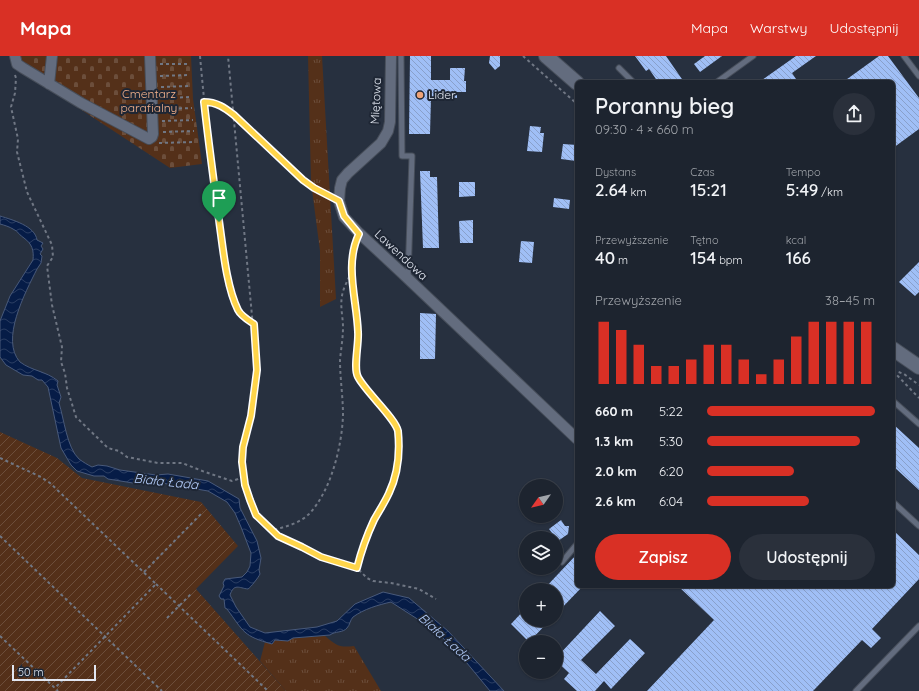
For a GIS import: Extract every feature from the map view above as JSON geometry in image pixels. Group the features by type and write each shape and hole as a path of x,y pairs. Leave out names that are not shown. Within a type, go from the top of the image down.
{"main road":[{"path":"546,56 575,81"},
{"path":"895,350 919,367"}],"street":[{"path":"15,56 20,66 49,84 123,126 152,136 150,60"},
{"path":"49,84 52,56"},
{"name":"Miętowa","path":"339,201 340,188 345,176 381,143 388,131 390,122 391,56"},
{"name":"Lawendowa","path":"339,201 344,216 359,234 408,278 575,437"}],"lane":[{"path":"401,56 402,156 412,156 408,278"},
{"path":"720,80 753,56"},
{"path":"904,56 919,76"},
{"path":"620,68 631,80"},
{"path":"895,403 919,424"},
{"path":"895,504 919,526"},
{"path":"563,561 575,546"},
{"path":"856,691 919,626"}],"path":[{"path":"200,56 213,177 226,267 235,304 239,312 254,324"},
{"path":"228,56 254,324 257,370 251,416 243,447 242,462 246,492 256,515 278,536 321,557 357,568 367,578 373,581 392,583 419,589 436,598"},
{"path":"523,56 575,102"},
{"path":"150,60 188,64"},
{"path":"14,73 16,78 15,93 11,107 18,139 17,152 27,192 52,245 53,257 47,266 52,305 62,346 61,362 76,417 108,448 120,451 127,457 158,463 182,463 232,481 244,475"},
{"path":"150,76 189,75"},
{"path":"151,87 189,86"},
{"path":"151,98 191,98"},
{"path":"204,102 219,104 234,115 303,180 314,188 339,201"},
{"path":"151,110 192,108"},
{"path":"151,121 193,120"},
{"path":"152,136 194,131"},
{"path":"152,136 160,144 196,142"},
{"path":"357,568 367,536 374,520 389,494 395,477 398,457 398,428 375,398 363,386 357,376 358,332 353,298 352,268 355,242 359,234"},
{"path":"273,530 300,520 308,514 317,504 335,466 342,434 343,415 340,359 343,340 342,296 352,268"},
{"path":"895,371 904,374 919,385"},
{"path":"895,372 919,398"},
{"path":"0,458 39,476 50,483 268,691"},
{"path":"144,572 204,512"},
{"path":"0,536 162,691"},
{"path":"55,688 156,584"},
{"path":"167,618 192,592"},
{"path":"0,636 58,691"}],"green space":[{"name":"Cmentarz parafialny","path":"12,56 191,56 193,99 202,164 170,168 13,65"},
{"path":"308,56 322,56 336,299 320,307 320,251 311,182"},
{"path":"0,432 57,458 82,478 201,502 238,546 196,589 286,691 0,691"},
{"path":"325,636 338,645 345,647 354,646 381,691 286,691 260,661 265,642 272,644 275,640 288,641 293,638"}],"water":[{"name":"Biała Łada","path":"0,216 28,227 35,235 37,240 43,243 41,246 43,249 40,254 42,256 41,263 32,279 16,316 13,329 14,353 20,362 49,375 58,381 57,385 61,397 59,403 66,433 75,454 79,459 92,467 98,465 107,466 120,470 156,475 168,474 208,481 239,499 240,508 257,541 261,558 259,570 260,574 248,589 237,587 233,589 230,595 236,607 250,627 265,633 317,627 337,621 355,604 383,592 409,598 448,631 504,691 490,691 457,651 433,629 391,602 362,612 353,617 345,630 330,635 293,638 288,641 275,640 272,644 255,638 245,632 225,608 224,599 221,599 219,596 224,586 223,583 225,579 242,577 250,566 251,553 235,513 227,502 208,491 162,483 149,485 133,483 108,479 104,476 94,476 77,471 71,465 61,448 48,387 42,380 38,380 32,376 23,375 6,365 0,357 0,321 10,296 33,260 33,250 29,243 15,230 0,224"}],"building":[{"name":"Lider","path":"410,56 431,56 431,80 450,80 450,68 465,68 464,81 466,81 466,92 457,92 457,98 431,98 430,134 409,134"},
{"path":"490,56 500,56 500,66 495,70 489,63"},
{"path":"635,56 666,56 683,80 657,80 649,69 646,71"},
{"path":"705,56 722,56 700,72 694,64"},
{"path":"796,56 816,56 792,73 797,80 762,80"},
{"path":"879,56 888,56 919,98 919,129 895,147 895,80 846,80"},
{"path":"530,126 541,127 540,133 544,133 542,152 527,151"},
{"path":"563,144 575,145 575,161 561,159"},
{"path":"420,171 430,171 430,177 437,177 439,248 423,248"},
{"path":"459,182 475,182 475,196 459,197"},
{"path":"554,198 570,200 569,209 553,207"},
{"path":"473,220 473,243 460,243 459,221"},
{"path":"521,241 534,242 532,263 519,262"},
{"path":"919,262 919,292 915,296 899,282"},
{"path":"420,313 436,314 435,359 420,359"},
{"path":"895,426 919,448 919,490 895,468"},
{"path":"557,523 563,523 565,526 569,526 568,534 563,538 563,531 550,531 549,529"},
{"path":"895,532 919,555 919,579 872,629 881,638 871,648 862,640 813,691 647,691 714,620 680,588 895,588"},
{"path":"575,556 575,588 581,588 563,607 563,583 550,583 557,575 563,575 563,569"},
{"path":"600,611 615,626 581,660 596,674 630,639 645,653 611,689 604,681 595,691 577,691 564,679 569,673 563,667 563,651"},
{"path":"519,615 519,627 543,627 536,635 522,635 511,624"}],"place":[{"name":"Lider","path":"420,95"}],"route":[{"path":"204,102 219,104 226,109 303,180 314,188 339,201 344,216 359,234 353,251 352,268 353,298 358,332 357,376 363,386 375,398 398,428 398,457 395,477 389,494 374,520 367,536 357,568 321,557 278,536 256,515 246,492 242,462 243,447 251,416 257,370 254,324 239,312 235,304 226,267 219,222 204,102"}]}
